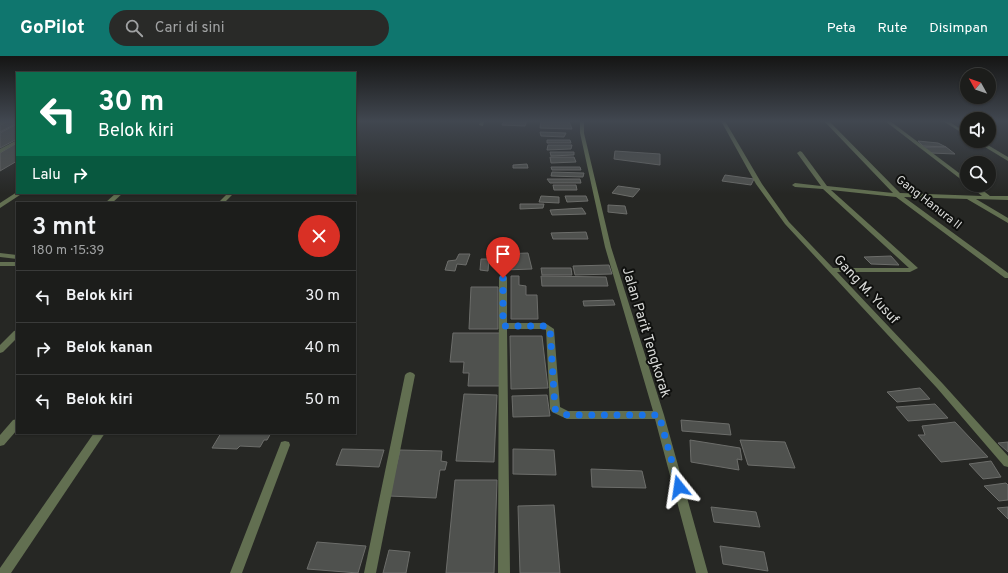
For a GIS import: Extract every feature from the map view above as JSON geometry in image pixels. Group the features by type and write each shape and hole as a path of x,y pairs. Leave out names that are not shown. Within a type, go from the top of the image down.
{"street":[{"path":"0,151 11,145"},
{"name":"Jalan Parit Tengkorak","path":"585,145 608,247 659,415 702,573"},
{"name":"Gang M. Yusuf","path":"738,145 771,200 787,223 940,386 1008,463"},
{"name":"Gang Hanura II","path":"849,145 898,195 1008,276"},
{"path":"919,145 960,177"},
{"path":"989,148 1008,159"},
{"path":"800,153 826,189 914,268 910,270 830,270"},
{"path":"795,185 898,195 1008,198"},
{"path":"981,192 988,198"},
{"path":"0,206 18,194"},
{"path":"109,202 119,194"},
{"path":"222,202 230,194"},
{"path":"969,197 1008,221"},
{"path":"0,255 16,257"},
{"path":"0,264 16,264"},
{"path":"503,278 504,573"},
{"path":"503,326 545,326 550,329 555,409 560,413 567,415 659,415"},
{"path":"0,350 16,334"},
{"path":"370,573 410,374"},
{"path":"0,442 16,424"},
{"path":"4,573 99,434"},
{"path":"236,573 285,445"}],"building":[{"path":"16,145 16,162 0,171 0,153"},
{"path":"548,145 572,145 571,149 547,150"},
{"path":"922,145 942,145 946,147"},
{"path":"923,147 946,147 955,154 931,153"},
{"path":"615,151 660,154 660,165 614,159"},
{"path":"550,152 574,152 574,155 551,156"},
{"path":"550,157 574,157 576,162 551,163"},
{"path":"527,164 528,168 513,168 513,165"},
{"path":"551,167 580,167 581,170 552,170"},
{"path":"552,172 584,173 583,177 551,176"},
{"path":"725,175 754,179 751,185 722,181"},
{"path":"547,179 580,179 581,183 550,183"},
{"path":"553,185 576,185 577,190 554,190"},
{"path":"618,186 640,189 633,197 612,193"},
{"path":"541,196 559,197 559,203 539,202"},
{"path":"565,196 586,196 588,201 567,202"},
{"path":"520,204 544,204 543,208 520,209"},
{"path":"608,205 625,206 627,214 608,212"},
{"path":"582,208 586,214 552,215 550,210"},
{"path":"586,232 588,239 553,239 551,233"},
{"path":"528,253 532,269 504,270 502,254"},
{"path":"459,254 470,254 466,265 457,264 455,271 445,270 448,261 456,260"},
{"path":"891,256 899,265 871,264 864,257"},
{"path":"481,259 489,259 488,271 480,270"},
{"path":"609,265 612,274 575,275 573,266"},
{"path":"541,268 571,268 572,275 542,275"},
{"path":"511,276 519,276 519,285 526,286 526,295 537,295 538,319 511,319"},
{"path":"541,276 606,277 608,286 542,286"},
{"path":"471,287 498,287 498,329 469,329"},
{"path":"613,300 615,305 584,306 583,301"},
{"path":"453,333 502,333 501,386 468,386 469,373 463,373 464,362 450,362"},
{"path":"510,336 542,336 548,388 511,389"},
{"path":"920,388 930,399 897,402 887,392"},
{"path":"464,394 497,395 494,462 456,461"},
{"path":"547,395 550,416 513,417 512,396"},
{"path":"935,404 948,418 908,421 896,407"},
{"path":"681,420 729,424 731,435 682,431"},
{"path":"955,422 988,457 941,462 918,435 925,435 922,426"},
{"path":"220,434 270,434 267,440 264,440 260,447 240,446 237,449 212,448"},
{"path":"690,440 740,448 742,460 737,459 739,470 691,462"},
{"path":"740,440 785,442 795,468 748,465"},
{"path":"1008,442 1008,452 998,443"},
{"path":"342,449 384,450 379,467 336,465"},
{"path":"513,449 554,450 556,475 513,474"},
{"path":"400,450 442,451 441,461 447,462 445,470 440,470 436,498 389,496"},
{"path":"991,461 1001,477 983,479 969,464"},
{"path":"591,469 642,471 646,488 592,487"},
{"path":"455,480 497,480 494,573 446,573"},
{"path":"1006,483 1008,485 1008,500 999,501 984,486"},
{"path":"554,505 560,573 520,573 518,506"},
{"path":"711,507 756,512 760,527 714,522"},
{"path":"1008,507 1008,519 997,508"},
{"path":"317,542 366,546 358,573 307,569"},
{"path":"720,546 764,552 768,571 723,564"},
{"path":"389,550 410,552 406,573 383,573"}],"route":[{"path":"503,278 503,326 545,326 550,329 555,409 560,413 567,415 659,415 679,487"}]}
